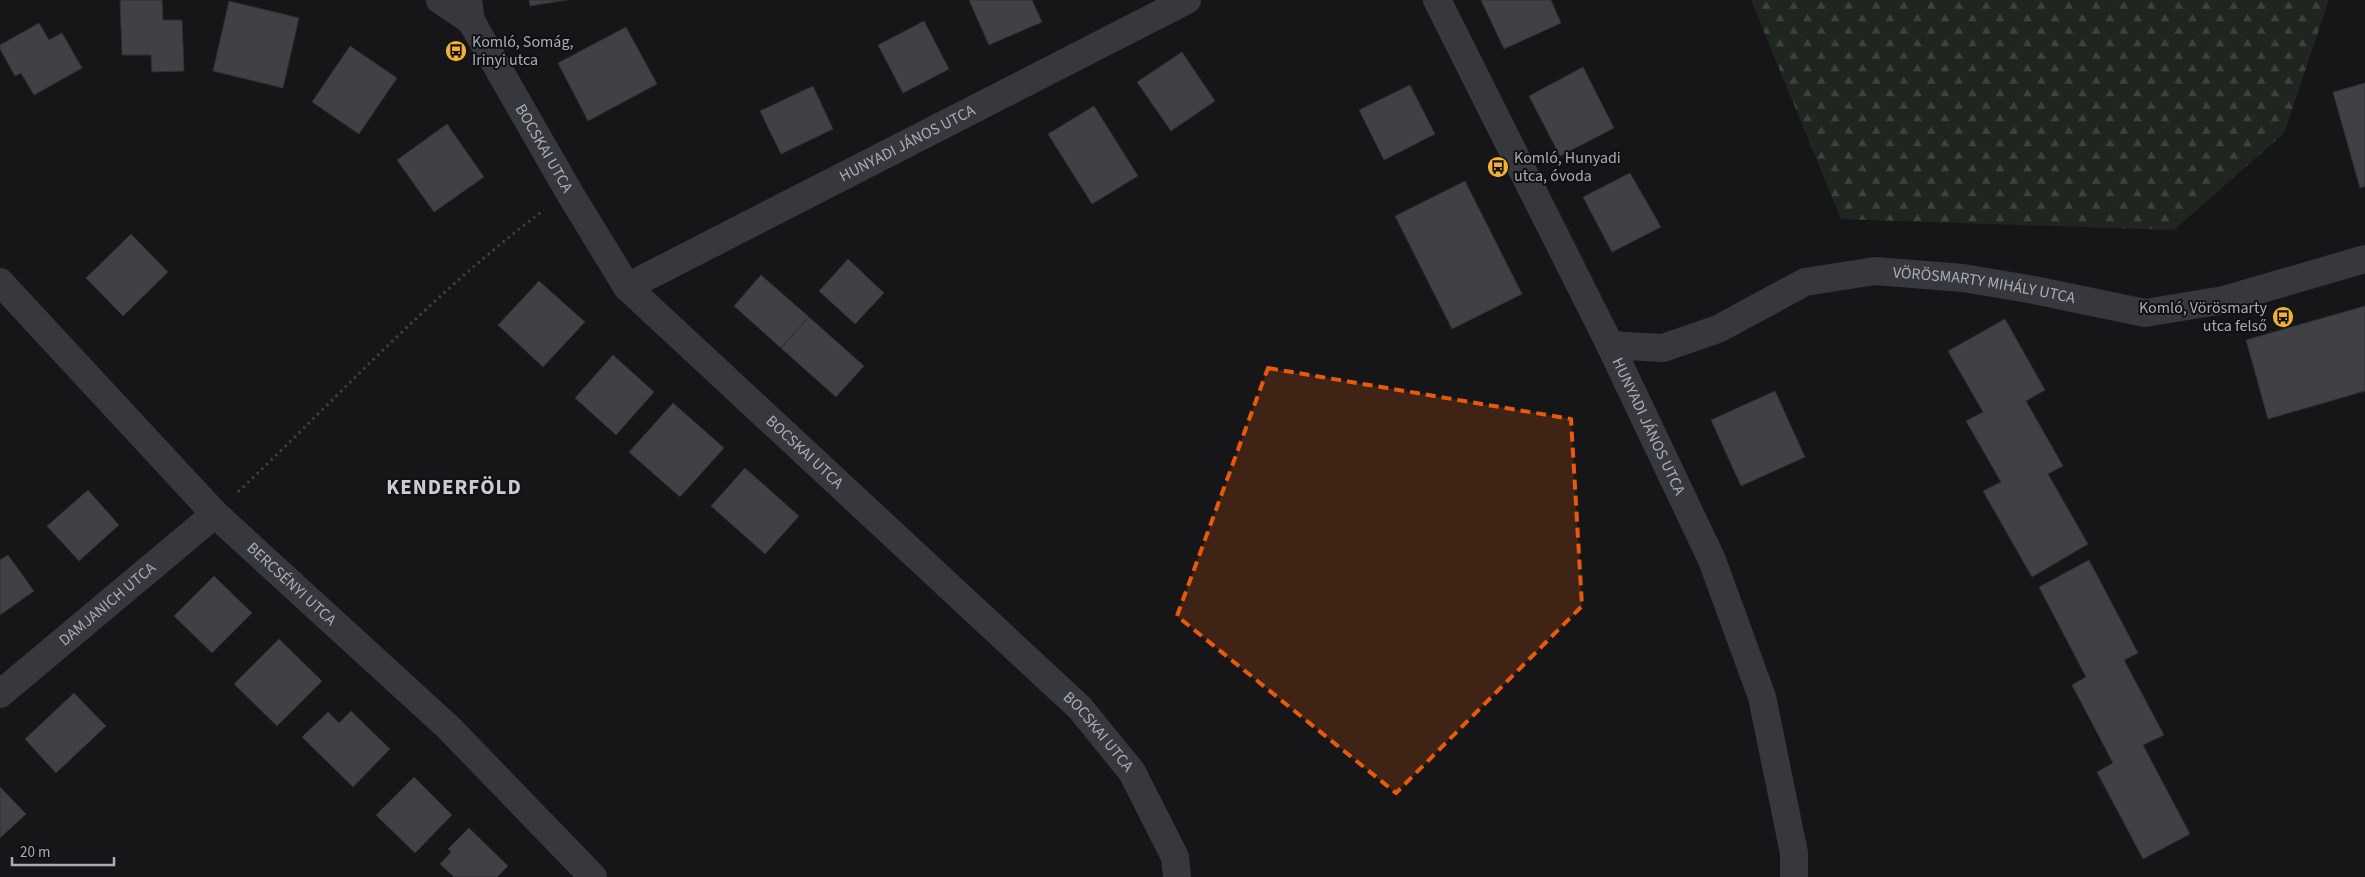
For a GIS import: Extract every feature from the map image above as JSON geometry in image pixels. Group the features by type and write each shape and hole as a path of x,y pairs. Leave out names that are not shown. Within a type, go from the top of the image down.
{"street":[{"path":"440,0 469,10"},
{"name":"HUNYADI JÁNOS UTCA","path":"627,287 1188,0"},
{"name":"HUNYADI JÁNOS UTCA","path":"1437,0 1610,345 1712,560 1762,697 1794,853 1794,877"},
{"name":"BOCSKAI UTCA","path":"469,10 569,192 627,287 1080,708 1132,772 1175,857 1176,877"},
{"name":"VÖRÖSMARTY MIHÁLY UTCA","path":"1610,345 1663,348 1718,328 1805,282 1876,271 1963,278 2034,290 2145,313 2224,300 2365,259"},
{"name":"BERCSÉNYI UTCA","path":"0,282 214,514 449,728 584,874"},
{"name":"DAMJANICH UTCA","path":"0,694 214,514"}],"path":[{"path":"214,514 370,362 495,247 569,192"}],"highlighted area":[{"path":"1268,368 1571,419 1582,606 1396,793 1177,616"}],"green space":[{"path":"1751,0 2329,0 2284,133 2174,230 1841,219"}],"building":[{"path":"120,0 162,0 163,20 182,20 184,71 152,72 151,55 122,55"},
{"path":"529,0 567,0 530,6"},
{"path":"969,0 1032,0 1042,22 989,45"},
{"path":"1481,0 1551,0 1561,23 1504,49"},
{"path":"229,1 299,18 283,88 213,71"},
{"path":"924,21 949,69 903,93 878,45"},
{"path":"39,23 49,40 62,33 82,68 34,95 21,73 15,76 0,49 0,45"},
{"path":"626,27 657,84 588,121 558,63"},
{"path":"350,46 397,78 359,134 312,102"},
{"path":"1182,52 1215,101 1171,131 1137,82"},
{"path":"1583,67 1614,128 1560,156 1529,96"},
{"path":"2365,83 2365,186 2360,188 2333,92"},
{"path":"1410,85 1435,134 1384,160 1359,110"},
{"path":"813,86 833,129 781,154 760,111"},
{"path":"1094,106 1138,176 1092,204 1048,134"},
{"path":"447,124 484,177 434,212 397,160"},
{"path":"1630,173 1661,227 1612,252 1583,197"},
{"path":"1465,181 1522,294 1452,329 1395,216"},
{"path":"131,234 168,272 123,316 86,278"},
{"path":"848,259 884,293 855,324 819,291"},
{"path":"761,275 809,317 781,348 734,306"},
{"path":"539,281 585,322 543,367 498,325"},
{"path":"2365,306 2365,391 2268,419 2246,340"},
{"path":"809,317 864,366 836,397 781,348"},
{"path":"2005,319 2045,390 2026,401 2063,466 2048,474 2088,544 2032,577 1983,491 2001,482 1966,421 1983,412 1948,351"},
{"path":"613,355 654,392 616,435 575,398"},
{"path":"1775,391 1805,457 1741,486 1711,420"},
{"path":"673,403 724,448 680,497 629,452"},
{"path":"745,468 799,516 765,554 711,506"},
{"path":"88,490 119,525 79,561 47,526"},
{"path":"8,555 34,591 0,615 0,560"},
{"path":"2089,560 2138,653 2124,660 2164,735 2143,745 2190,834 2143,859 2097,772 2113,763 2072,685 2086,677 2039,587"},
{"path":"214,576 252,613 212,653 174,616"},
{"path":"279,639 322,681 277,726 234,684"},
{"path":"74,693 106,726 56,773 25,739"},
{"path":"351,711 390,749 353,787 302,737 328,712 339,723"},
{"path":"414,777 452,815 415,853 376,815"},
{"path":"0,787 26,814 0,838"},
{"path":"469,828 508,866 497,877 454,877 440,864 451,852 448,849"}],"place":[{"name":"Komló, Somág, Irinyi utca","path":"456,51"},
{"name":"Komló, Hunyadi utca, óvoda","path":"1498,167"},
{"name":"Komló, Vörösmarty utca felső","path":"2283,317"}],"district":[{"name":"KENDERFÖLD","path":"454,487"}]}
